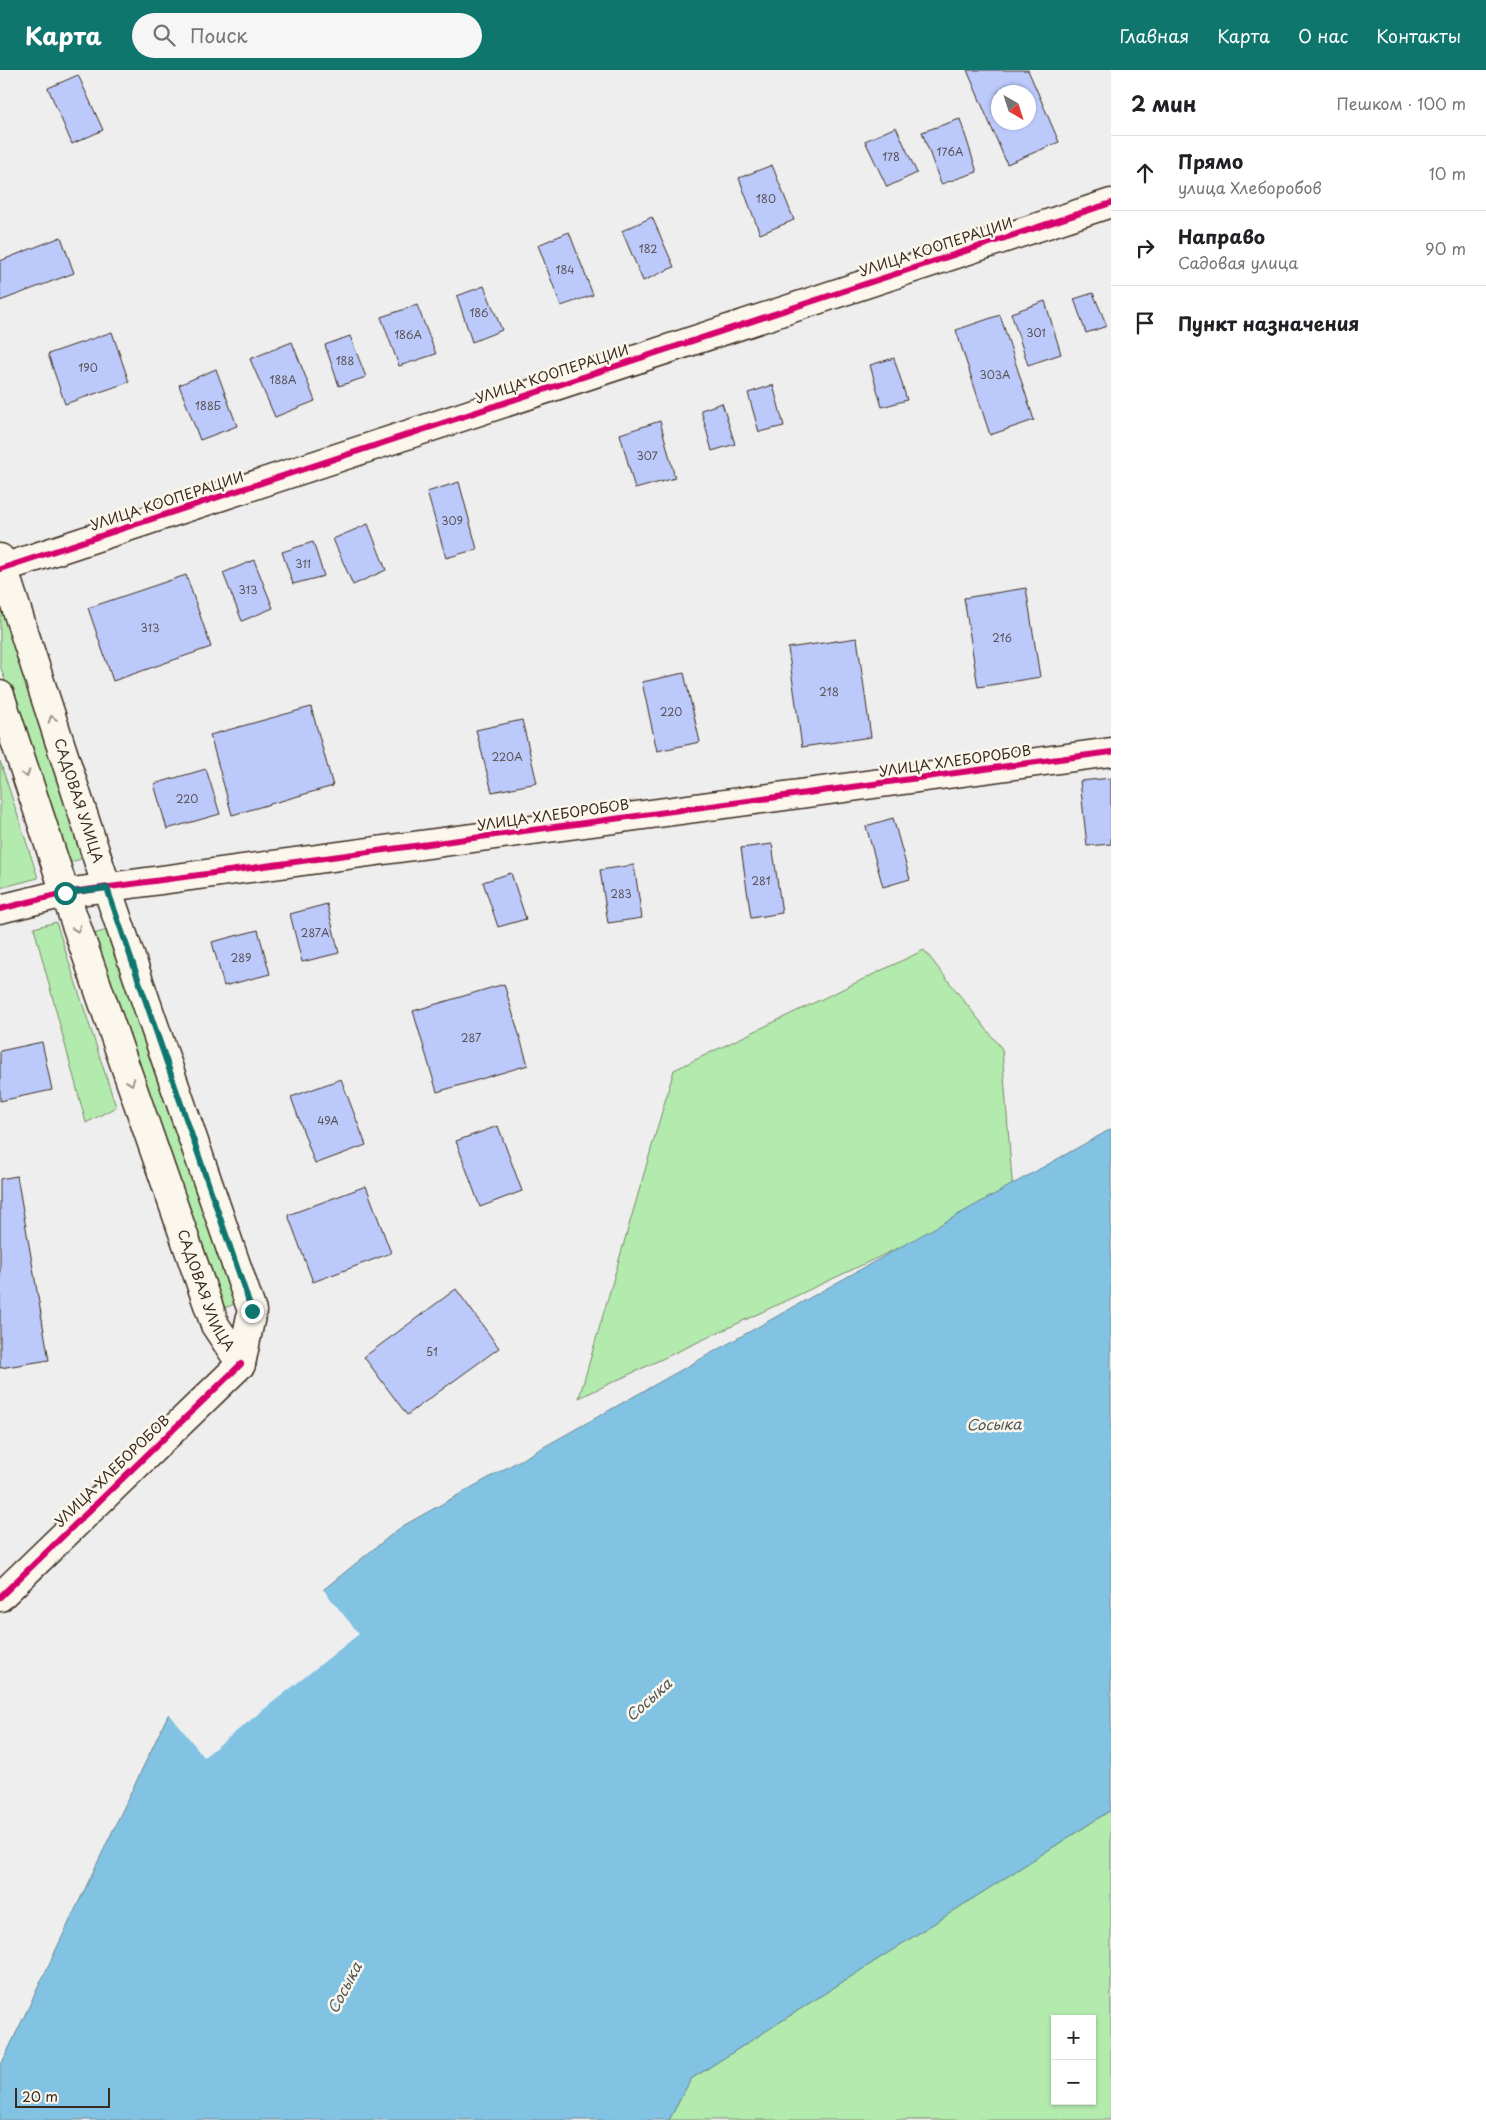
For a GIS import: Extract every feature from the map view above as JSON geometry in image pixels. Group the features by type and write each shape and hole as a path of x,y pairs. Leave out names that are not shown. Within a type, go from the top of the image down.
{"street":[{"name":"УЛИЦА КООПЕРАЦИИ","path":"1,565 1111,203"},
{"name":"САДОВАЯ УЛИЦА","path":"1,565 107,888 252,1311 241,1364"},
{"name":"САДОВАЯ УЛИЦА","path":"0,695 65,893 215,1325 241,1364"},
{"name":"УЛИЦА ХЛЕБОРОБОВ","path":"0,909 65,893 1111,752"},
{"name":"УЛИЦА ХЛЕБОРОБОВ","path":"0,1597 241,1364"}],"green space":[{"path":"3,605 86,857 66,864 0,665 0,606"},
{"path":"0,761 38,878 0,888"},
{"path":"56,922 116,1107 86,1123 34,928"},
{"path":"111,929 239,1302 220,1310 90,935"},
{"path":"924,950 1002,1049 1013,1194 579,1398 674,1070"},
{"path":"1111,1810 1111,2120 669,2120 691,2079"}],"water":[{"name":"Сосыка","path":"1111,1129 1111,1810 691,2079 669,2120 0,2120 0,2067 168,1715 401,1527"}],"pier":[{"path":"322,1588 359,1634 204,1757 168,1712"}],"building":[{"path":"967,70 1028,70 1034,85 991,85 991,126"},
{"path":"78,75 103,130 72,144 48,88"},
{"path":"1036,89 1059,142 1007,164 993,130 1036,130"},
{"path":"960,119 977,172 941,184 922,132"},
{"path":"896,127 917,173 887,187 865,141"},
{"path":"772,165 794,220 760,234 739,178"},
{"path":"652,217 674,267 643,281 622,231"},
{"path":"569,232 593,295 561,306 538,245"},
{"path":"61,237 74,273 0,301 0,261"},
{"path":"484,286 502,330 472,342 457,296"},
{"path":"1093,293 1107,326 1086,333 1074,299"},
{"path":"1045,301 1061,354 1028,365 1011,313"},
{"path":"417,305 436,354 399,366 381,317"},
{"path":"1000,315 1034,420 990,435 956,330"},
{"path":"112,332 129,382 65,404 48,354"},
{"path":"350,336 366,377 339,386 325,345"},
{"path":"292,342 315,401 275,417 250,359"},
{"path":"894,358 907,400 882,407 870,365"},
{"path":"216,369 237,426 200,440 179,385"},
{"path":"773,385 784,426 759,432 748,393"},
{"path":"722,403 735,444 712,451 701,410"},
{"path":"660,421 675,478 635,489 620,434"},
{"path":"459,482 477,549 446,558 427,492"},
{"path":"368,524 386,570 353,585 333,539"},
{"path":"313,542 324,576 293,584 282,552"},
{"path":"254,560 273,608 242,621 223,573"},
{"path":"186,575 211,647 113,681 88,608"},
{"path":"1026,588 1040,677 978,687 964,598"},
{"path":"857,638 871,737 802,747 788,648"},
{"path":"684,673 700,742 657,751 642,682"},
{"path":"311,707 333,786 232,815 210,735"},
{"path":"522,720 537,783 492,792 476,730"},
{"path":"206,769 220,814 167,829 154,784"},
{"path":"1111,778 1111,844 1087,846 1080,781"},
{"path":"893,818 910,879 883,887 866,826"},
{"path":"772,844 782,913 751,918 741,848"},
{"path":"634,865 642,918 608,923 600,870"},
{"path":"511,873 526,919 498,927 483,882"},
{"path":"327,904 339,953 302,962 290,914"},
{"path":"258,930 270,974 224,986 212,942"},
{"path":"504,984 528,1065 437,1092 413,1011"},
{"path":"42,1042 52,1090 0,1101 0,1051"},
{"path":"341,1079 366,1145 315,1164 291,1097"},
{"path":"498,1126 522,1191 480,1207 456,1141"},
{"path":"17,1176 49,1360 0,1368 0,1179"},
{"path":"366,1186 391,1253 313,1282 288,1215"},
{"path":"456,1289 499,1348 407,1415 364,1357"}],"cycle path":[{"path":"0,569 1111,203"},
{"path":"0,909 65,893 1111,752"},
{"path":"0,1597 241,1364"}],"route":[{"path":"65,893 107,888 252,1311"}]}
